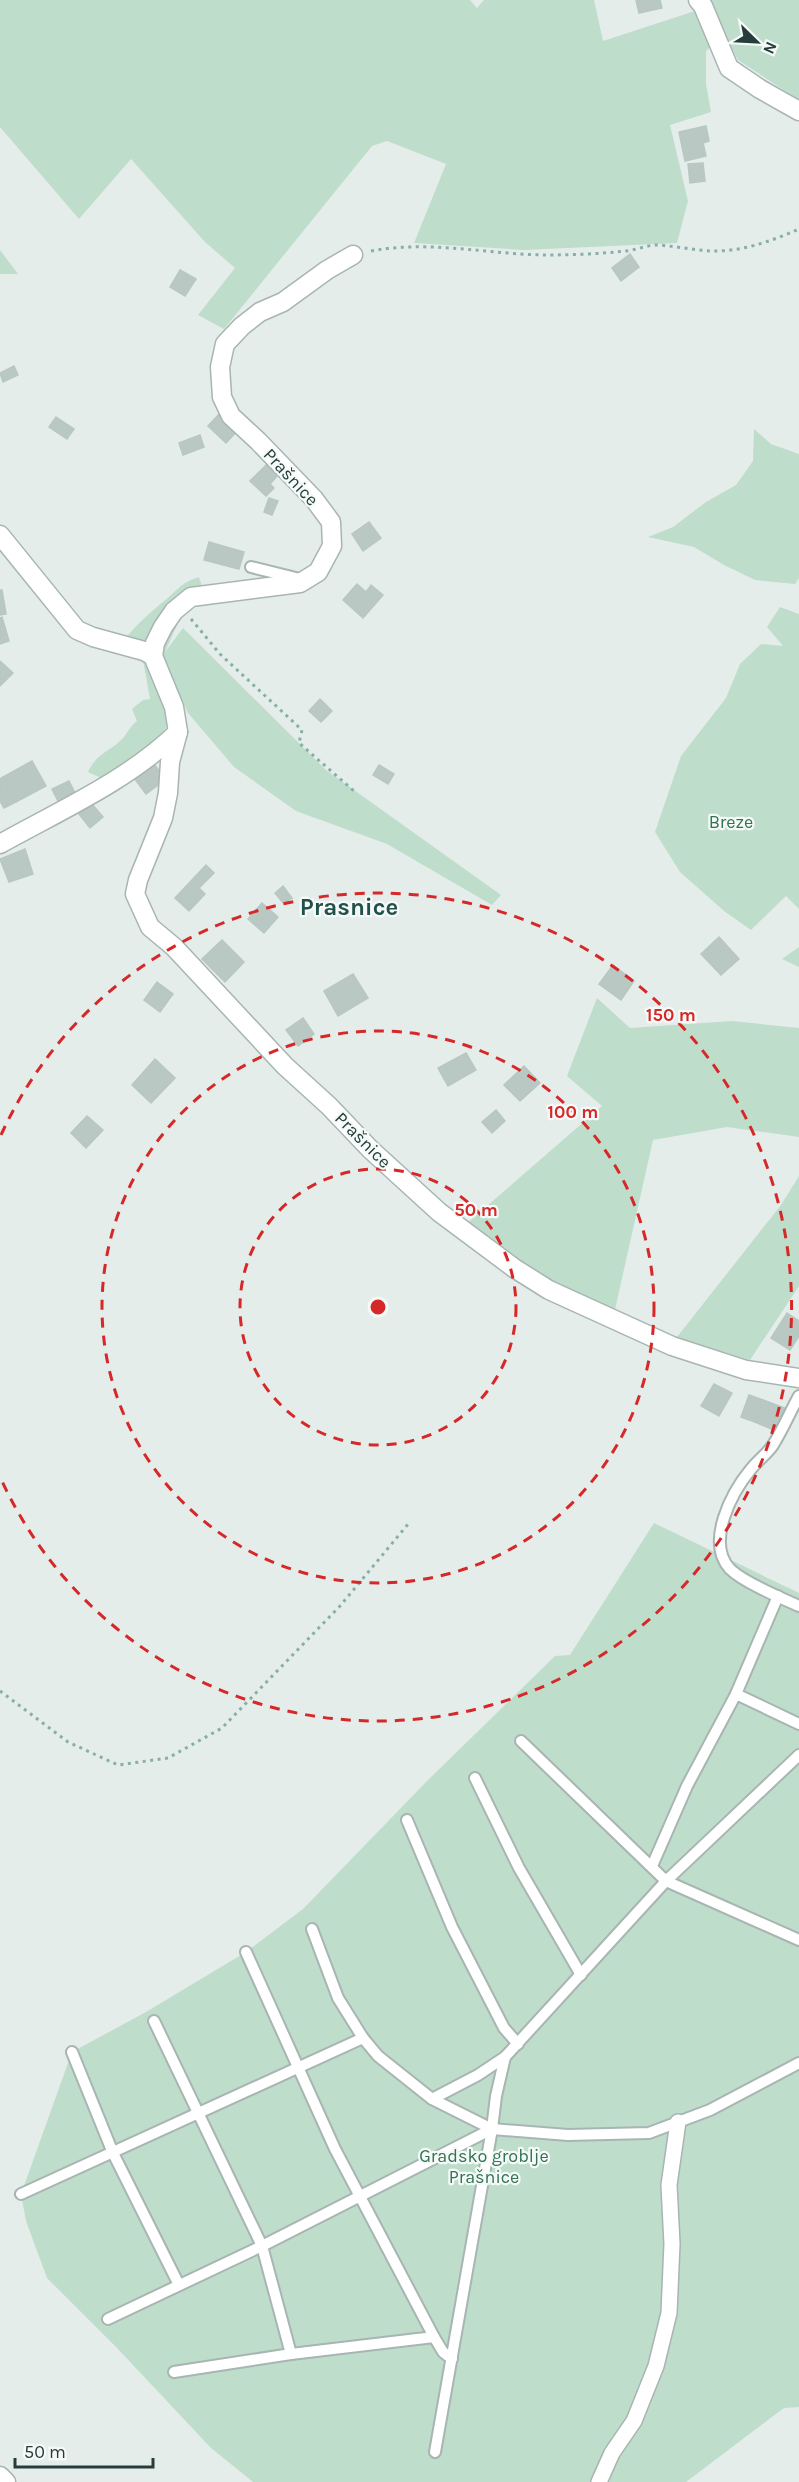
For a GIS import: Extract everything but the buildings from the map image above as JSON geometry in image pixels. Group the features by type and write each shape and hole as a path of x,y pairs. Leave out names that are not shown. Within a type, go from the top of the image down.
{"street":[{"path":"698,0 703,6 729,68 799,111"},
{"name":"Prašnice","path":"305,580 318,572 332,546 331,522 314,499 231,416 222,397 220,367 225,344 242,326 260,312 283,302 327,270 353,255"},
{"path":"0,535 78,630 153,656 155,643 174,610 191,597 277,588 305,580"},
{"name":"Prašnice","path":"153,656 174,707 178,732 170,762 168,793 163,818 138,880 135,894 150,927 174,947 285,1066 329,1106 370,1149 439,1212 514,1268 549,1290 672,1346 746,1370 799,1378"},
{"path":"0,844 109,784 178,732"},
{"path":"599,2482 612,2453 634,2421 656,2366 669,2313 672,2244 669,2186 678,2122"},
{"path":"0,2476 6,2482"}],"lane":[{"path":"250,567 305,580"},
{"path":"799,1396 772,1447 752,1468 730,1502 723,1523 721,1539 723,1559 735,1574 799,1606"},
{"path":"652,1866 687,1786 736,1694 778,1596"},
{"path":"736,1694 799,1724"},
{"path":"521,1741 666,1881 799,1940"},
{"path":"432,2099 478,2075 505,2057 666,1881 799,1755"},
{"path":"475,1778 519,1868 581,1975"},
{"path":"407,1820 452,1927 504,2028 518,2044"},
{"path":"312,1929 338,1998 363,2038 378,2056 432,2099 492,2129 568,2135 649,2133 710,2110 799,2063"},
{"path":"246,1952 335,2149 434,2337 443,2352 452,2358"},
{"path":"154,2021 262,2247 291,2354"},
{"path":"21,2194 363,2038"},
{"path":"72,2052 113,2152 179,2285"},
{"path":"435,2452 496,2096 505,2057"},
{"path":"108,2319 262,2247 492,2129"},
{"path":"174,2372 291,2354 434,2337"}],"path":[{"path":"353,255 380,249 413,247 543,255 628,251 655,245 715,251 774,240 799,229"},
{"path":"181,605 214,647 302,730 299,743 354,790"},
{"path":"0,1691 68,1742 118,1765 168,1758 222,1728 340,1606 409,1523"}],"green space":[{"path":"0,0 470,0 477,8 484,0 594,0 603,41 698,10 713,45 706,51 706,84 711,112 670,125 688,201 677,243 524,250 414,243 446,164 387,141 372,146 224,329 198,315 235,268 205,242 131,159 79,219 0,127"},
{"path":"707,0 799,0 799,100 738,60"},
{"path":"0,250 18,274 0,274"},
{"path":"754,429 771,444 799,454 799,578 795,584 755,580 694,547 648,537 673,527 706,502 736,485 753,461"},
{"path":"199,577 207,602 192,602 178,623 165,652 183,628 326,770 501,895 492,905 387,844 296,811 234,767 188,713 163,658 125,639 181,586"},
{"name":"Breze","path":"780,607 799,614 799,909 786,896 751,930 724,911 680,872 655,832 681,756 726,698 740,664 761,644 783,646 767,627"},
{"path":"143,660 175,712 153,749 106,780 88,772 95,761 120,741 137,721 132,709 143,700 150,699"},
{"path":"799,947 799,967 782,959"},
{"path":"597,998 630,1028 732,1021 799,1028 799,1137 727,1127 653,1140 614,1314 550,1284 465,1225 602,1106 567,1076"},
{"path":"799,1176 799,1286 750,1360 677,1337 781,1205"},
{"name":"Gradsko groblje Prašnice","path":"654,1523 799,1593 799,2407 784,2408 686,2482 253,2482 211,2448 47,2278 26,2221 21,2194 72,2052 146,2012 246,1952 303,1909 428,1780 555,1656 570,1655"}],"district":[{"name":"Prasnice","path":"349,907"}]}
